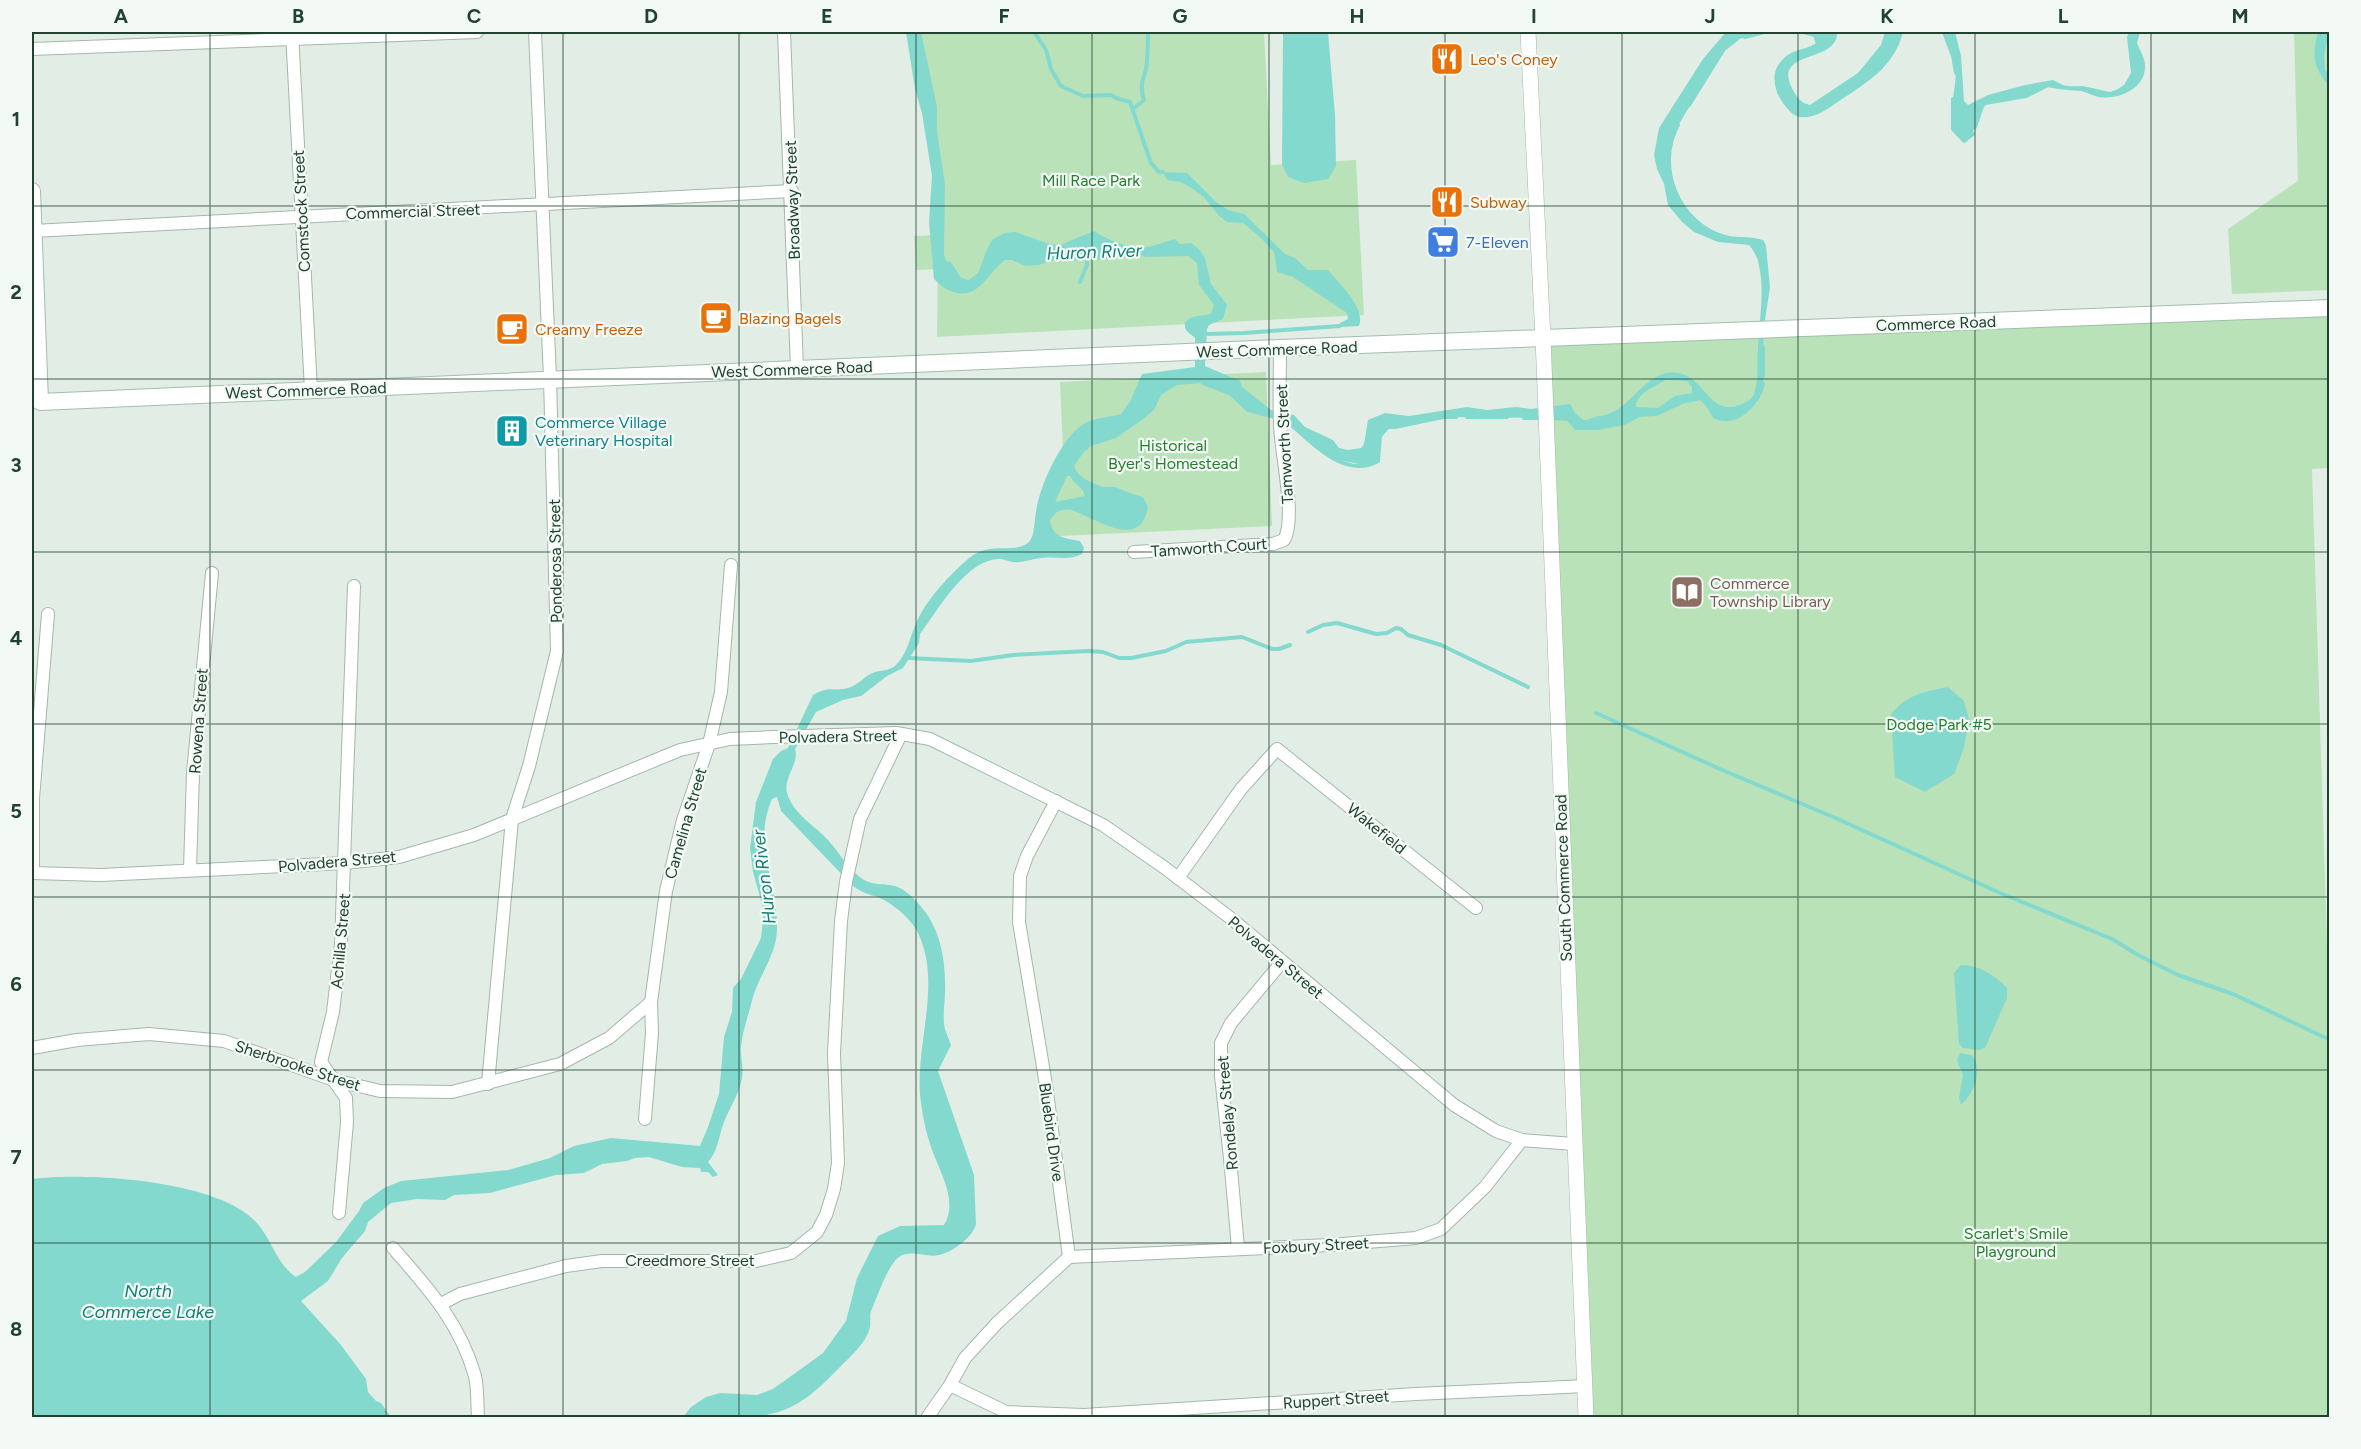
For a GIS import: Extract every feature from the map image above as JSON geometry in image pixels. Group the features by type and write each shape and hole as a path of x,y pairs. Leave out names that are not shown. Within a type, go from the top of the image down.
{"main road":[{"path":"32,191 36,402"},
{"name":"Commerce Road","path":"1543,338 2330,308"},
{"name":"West Commerce Road","path":"36,402 550,378 1543,338"}],"street":[{"path":"32,49 292,36 477,32"},
{"name":"Ponderosa Street","path":"488,1084 512,819 532,755 557,651 550,378 535,32"},
{"name":"Broadway Street","path":"784,32 792,191 797,369"},
{"name":"South Commerce Road","path":"1528,32 1543,338 1586,1418"},
{"name":"Comstock Street","path":"292,36 311,390"},
{"name":"Commercial Street","path":"33,231 301,215 542,206 792,191"},
{"name":"Tamworth Street","path":"1280,348 1280,424 1288,531 1284,540"},
{"name":"Tamworth Court","path":"1134,552 1273,544 1284,540"},
{"name":"Camelina Street","path":"645,1119 652,1033 651,1002 666,891 683,820 709,744 721,692 731,565"},
{"name":"Rowena Street","path":"190,869 193,773 212,573"},
{"name":"Achilla Street","path":"339,1213 347,1122 346,1098 321,1062 333,1012 341,944 354,586"},
{"path":"32,873 33,799 48,614"},
{"name":"Polvadera Street","path":"32,873 101,875 345,863 399,857 474,835 680,750 730,739 774,737 901,734 930,739 1103,825 1178,878 1454,1105 1496,1131 1522,1140 1574,1144"},
{"name":"Creedmore Street","path":"441,1304 460,1294 566,1266 602,1261 756,1261 791,1253 817,1232 832,1197 838,1163 834,1053 841,921 846,882 860,819 901,734"},
{"name":"Wakefield","path":"1178,878 1241,789 1277,749 1476,908"},
{"name":"Bluebird Drive","path":"1056,801 1027,855 1020,876 1018,922 1046,1085 1069,1257"},
{"name":"Rondelay Street","path":"1238,1248 1221,1076 1221,1043 1231,1023 1282,962"},
{"name":"Sherbrooke Street","path":"32,1048 77,1040 149,1034 224,1041 334,1080 380,1091 452,1092 560,1064 609,1038 651,1002"},
{"name":"Foxbury Street","path":"1069,1257 1416,1239 1441,1229 1485,1187 1522,1140"},
{"path":"393,1248 441,1304 458,1333 475,1377 478,1418"},
{"path":"927,1418 966,1358 997,1323 1069,1257"},
{"name":"Ruppert Street","path":"950,1385 1006,1412 1084,1415 1585,1386"}],"green space":[{"name":"Mill Race Park","path":"914,32 1264,32 1271,165 1356,160 1364,315 937,337 938,269 916,270 914,236 937,235 938,183"},
{"path":"2294,32 2329,32 2329,290 2232,294 2228,229 2298,181"},
{"name":"Dodge Park #5","path":"2329,310 2329,468 2312,469 2330,1038 2329,1417 1591,1417 1545,340"},
{"name":"Historical Byer's Homestead","path":"1266,372 1272,526 1040,537 1063,450 1060,382"}],"water":[{"path":"906,32 921,32 937,107 937,131 945,185 944,255 946,261 951,262 961,278 969,280 978,273 993,239 1005,233 1015,232 1049,244 1060,245 1094,231 1112,241 1133,247 1150,246 1175,239 1180,244 1191,243 1200,250 1205,258 1211,284 1227,305 1223,319 1209,325 1207,329 1205,366 1240,381 1242,387 1271,410 1294,415 1305,427 1333,440 1339,448 1348,450 1361,448 1364,444 1368,420 1385,413 1409,416 1467,407 1487,410 1516,407 1531,409 1570,404 1575,413 1583,420 1587,420 1613,412 1651,381 1668,373 1678,373 1688,377 1717,403 1725,407 1735,406 1751,399 1757,383 1762,297 1757,257 1749,245 1718,242 1694,232 1682,222 1668,205 1664,184 1654,155 1659,128 1703,59 1726,32 1764,32 1736,40 1724,49 1673,134 1669,150 1672,182 1686,211 1710,231 1734,239 1762,242 1764,246 1768,287 1763,324 1762,388 1749,409 1736,418 1728,419 1721,419 1713,415 1707,404 1700,398 1685,401 1656,414 1639,415 1624,423 1597,428 1576,428 1565,418 1443,417 1388,427 1380,436 1378,461 1368,466 1335,459 1314,447 1286,420 1248,410 1231,394 1201,383 1177,385 1161,395 1154,410 1143,419 1116,438 1091,446 1074,466 1081,476 1092,483 1102,487 1115,487 1143,497 1148,507 1143,521 1136,528 1126,530 1115,528 1071,510 1057,512 1050,520 1053,530 1060,536 1080,541 1084,548 1082,554 1017,562 1000,559 988,561 976,567 964,576 944,600 920,634 919,643 903,668 887,676 861,696 843,700 816,712 795,749 795,761 786,789 788,796 796,809 828,840 853,871 868,882 895,886 904,890 923,909 936,931 945,972 944,1024 951,1045 938,1071 974,1175 976,1224 967,1239 950,1251 934,1256 908,1254 895,1261 871,1311 870,1327 862,1343 823,1384 803,1400 789,1408 760,1416 745,1418 683,1417 691,1407 706,1397 720,1393 757,1395 773,1389 823,1353 846,1321 857,1278 878,1236 900,1226 944,1225 948,1216 949,1196 931,1147 921,1103 921,1060 928,972 925,951 917,931 906,916 890,904 852,885 781,811 777,797 772,799 764,832 776,912 776,938 756,988 745,1028 741,1046 743,1070 740,1085 715,1150 708,1162 718,1175 713,1177 708,1172 701,1172 700,1168 682,1167 649,1157 635,1158 602,1164 584,1173 556,1175 490,1193 454,1195 445,1200 417,1199 391,1203 368,1222 365,1231 342,1258 328,1281 301,1301 341,1345 366,1379 368,1392 381,1403 391,1417 32,1417 32,1179 117,1178 183,1188 213,1197 238,1208 256,1222 289,1272 296,1277 305,1272 336,1242 363,1203 384,1188 401,1181 508,1170 550,1158 574,1146 611,1138 700,1146 719,1094 724,1037 732,1012 733,988 741,979 761,938 764,911 753,872 750,848 756,802 773,759 788,748 813,695 828,689 852,687 871,673 896,665 927,603 969,558 986,550 1023,546 1029,542 1046,477 1066,441 1087,422 1121,414 1130,402 1142,374 1195,367 1195,338 1186,330 1185,323 1191,318 1211,314 1214,305 1199,285 1197,263 1188,256 1145,257 1136,252 1127,252 1109,259 1066,261 1057,259 1039,265 1025,266 1012,260 1005,260 972,292 957,293 942,286 934,279 929,222 932,176 922,113 915,89","holes":["1666,380 1687,381 1692,387 1692,393 1675,396 1658,408 1636,407 1642,394","1067,476 1070,476 1083,490 1085,496 1055,502"]},
{"path":"1283,32 1328,32 1335,115 1336,166 1328,179 1304,183 1288,177 1282,164"},
{"path":"1803,32 1837,32 1835,42 1828,49 1797,62 1790,68 1788,77 1795,93 1798,98 1810,105 1858,73 1881,45 1885,32 1901,32 1891,55 1876,72 1825,108 1815,113 1800,115 1788,106 1779,92 1776,80 1778,69 1786,58 1818,44 1815,35"},
{"path":"1944,32 1955,32 1961,56 1964,101 1968,105 1988,95 2053,80 2067,87 2083,86 2110,92 2118,89 2124,85 2131,73 2127,37 2129,32 2138,32 2135,43 2142,60 2142,75 2132,87 2121,94 2101,95 2082,89 2061,89 2048,85 2026,96 1985,103 1972,135 1964,141 1957,134 1951,116 1956,74 1953,56"},
{"path":"2320,32 2329,32 2324,55 2329,84 2318,65 2317,46"},
{"path":"1163,172 1187,173 1216,202 1228,210 1244,214 1285,254 1295,258 1308,270 1328,270 1359,311 1359,326 1340,327 1340,323 1348,319 1347,313 1293,277 1277,272 1274,252 1260,237 1243,223 1227,222 1219,216 1204,197 1181,182 1167,180"},
{"path":"1948,687 1964,701 1969,719 1964,748 1954,774 1925,792 1895,777 1891,714 1916,695"},
{"path":"1961,965 1986,972 2007,988 2007,998 1985,1048 1979,1050 1963,1048 1959,1044 1954,973"},
{"path":"1960,1053 1972,1055 1977,1068 1976,1082 1970,1095 1961,1105 1959,1097 1963,1075 1957,1060"}],"waterway":[{"path":"1034,32 1046,50 1051,69 1061,86 1083,96 1111,95 1130,102 1151,163 1159,172 1163,172"},
{"path":"1133,109 1144,100 1142,84 1147,62 1148,32"},
{"path":"1745,37 1764,32"},
{"path":"1803,32 1815,35 1818,44 1787,58 1780,65 1776,80 1779,92 1788,106 1800,115 1815,113 1825,108 1876,72 1891,55 1901,32"},
{"path":"1944,32 1953,56 1956,73"},
{"path":"1975,127 1985,103 2026,96 2048,85 2106,95 2122,93 2135,85 2142,73 2143,62 2135,43 2138,32"},
{"path":"2320,32 2316,53 2318,65 2330,84"},
{"path":"1689,105 1724,49 1737,39"},
{"path":"1953,99 1953,129 1964,141 1973,134"},
{"path":"1678,125 1671,141 1670,175 1683,207 1709,230 1729,238 1762,242 1764,246 1768,287 1763,320"},
{"name":"Huron River","path":"1080,282 1087,260"},
{"path":"1206,334 1340,326"},
{"path":"1763,348 1763,376"},
{"path":"1203,383 1231,394 1248,410 1279,418"},
{"path":"1551,418 1568,419 1576,428 1597,428 1624,423 1639,415 1656,414 1685,401 1701,398 1715,417 1731,418 1739,416 1751,406 1763,384"},
{"path":"1286,420 1316,447 1340,462 1365,466 1378,461 1380,436 1388,427 1443,417 1456,417"},
{"path":"1467,417 1507,417"},
{"path":"1524,418 1543,418"},
{"path":"1308,632 1323,625 1337,623 1376,634 1387,633 1396,628 1401,629 1408,635 1441,645 1528,687"},
{"path":"908,658 971,661 1013,655 1088,651 1103,652 1119,658 1131,658 1166,651 1186,642 1242,637 1272,649 1290,645"},
{"path":"1596,713 1998,892 2112,939 2178,975 2233,994 2330,1040"}],"place":[{"name":"Leo's Coney","path":"1447,59"},
{"name":"Subway","path":"1447,202"},
{"name":"7-Eleven","path":"1443,242"},
{"name":"Blazing Bagels","path":"716,318"},
{"name":"Creamy Freeze","path":"512,329"},
{"name":"Commerce Village Veterinary Hospital","path":"512,431"},
{"name":"Commerce Township Library","path":"1687,592"}],"park label":[{"name":"Scarlet's Smile Playground","path":"2016,1242"}],"water label":[{"name":"North Commerce Lake","path":"148,1301"}]}
